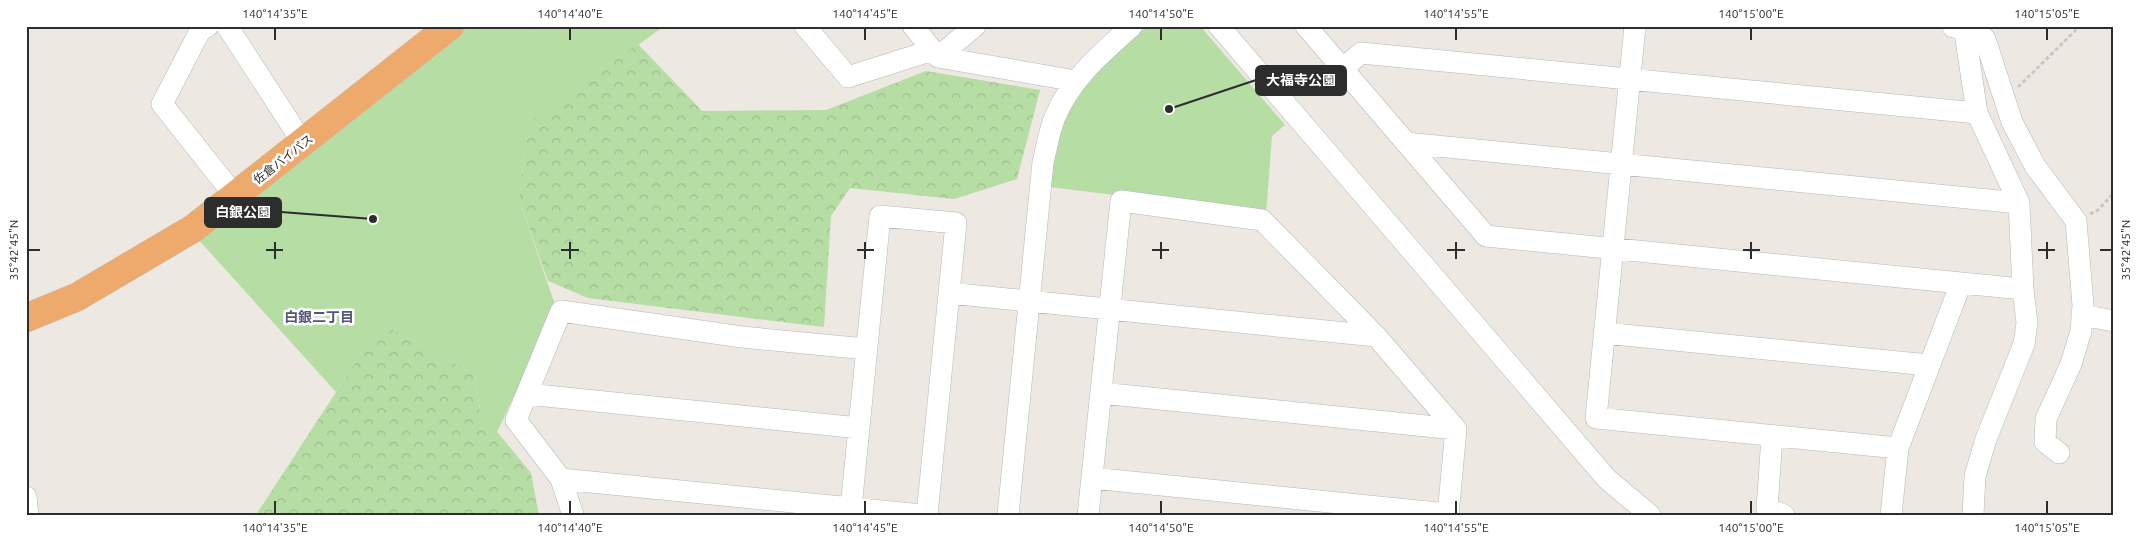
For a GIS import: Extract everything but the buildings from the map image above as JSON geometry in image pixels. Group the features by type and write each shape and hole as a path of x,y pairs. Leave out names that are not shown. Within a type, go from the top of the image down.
{"highway":[{"name":"佐倉バイパス","path":"26,318 77,297 194,228 450,26"}],"street":[{"path":"208,26 200,31 162,104 235,196"},
{"path":"227,26 303,143"},
{"path":"806,26 848,77 936,53 975,26"},
{"path":"913,26 936,53 1076,81"},
{"path":"1008,515 1043,162 1054,118 1076,81 1104,51 1132,26"},
{"path":"1220,26 1607,479 1650,515"},
{"path":"1306,26 1486,236 2023,289"},
{"path":"1635,26 1596,418 1898,448"},
{"path":"1973,515 1976,476 1983,448 2024,344 2027,323 2023,289 2019,203 1977,113 1959,27 1976,31 1985,39 2012,122 2035,166 2076,221 2082,315 2080,331 2071,364 2046,419 2045,442 2059,453"},
{"path":"1342,69 1361,53 1977,113"},
{"path":"1406,143 2019,203"},
{"path":"1088,515 1121,201 1262,220 1376,336 1456,429 1448,514 1092,478"},
{"path":"851,508 880,216 956,223 927,515"},
{"path":"1891,515 1898,448 1961,283"},
{"path":"949,293 1376,336"},
{"path":"573,515 561,479 516,420 561,310 742,337 866,349"},
{"path":"2082,315 2114,321"},
{"path":"1604,334 1929,365"},
{"path":"527,394 859,428"},
{"path":"1101,394 1456,429"},
{"path":"1772,436 1767,509 1784,515"},
{"path":"561,479 922,515"},
{"path":"26,497 28,515"}],"path":[{"path":"2004,100 2080,26"},
{"path":"2076,221 2098,210 2114,193"}],"green space":[{"path":"463,26 664,26 528,126 519,199 556,308 497,432 480,411 475,375 381,323 336,392 197,238"},
{"path":"1148,26 1200,26 1285,125 1272,136 1266,214 1050,187 1057,135 1070,105 1078,92 1099,67"},
{"path":"638,44 702,111 826,110 926,71 1040,90 1017,179 954,199 850,188 831,216 824,327 588,298 548,281 519,199 528,124"},
{"path":"381,323 475,375 480,411 531,473 539,515 256,515"}],"place":[{"name":"大福寺公園","path":"1169,109"},
{"name":"白銀公園","path":"373,219"}],"district":[{"name":"白銀二丁目","path":"319,317"}]}
